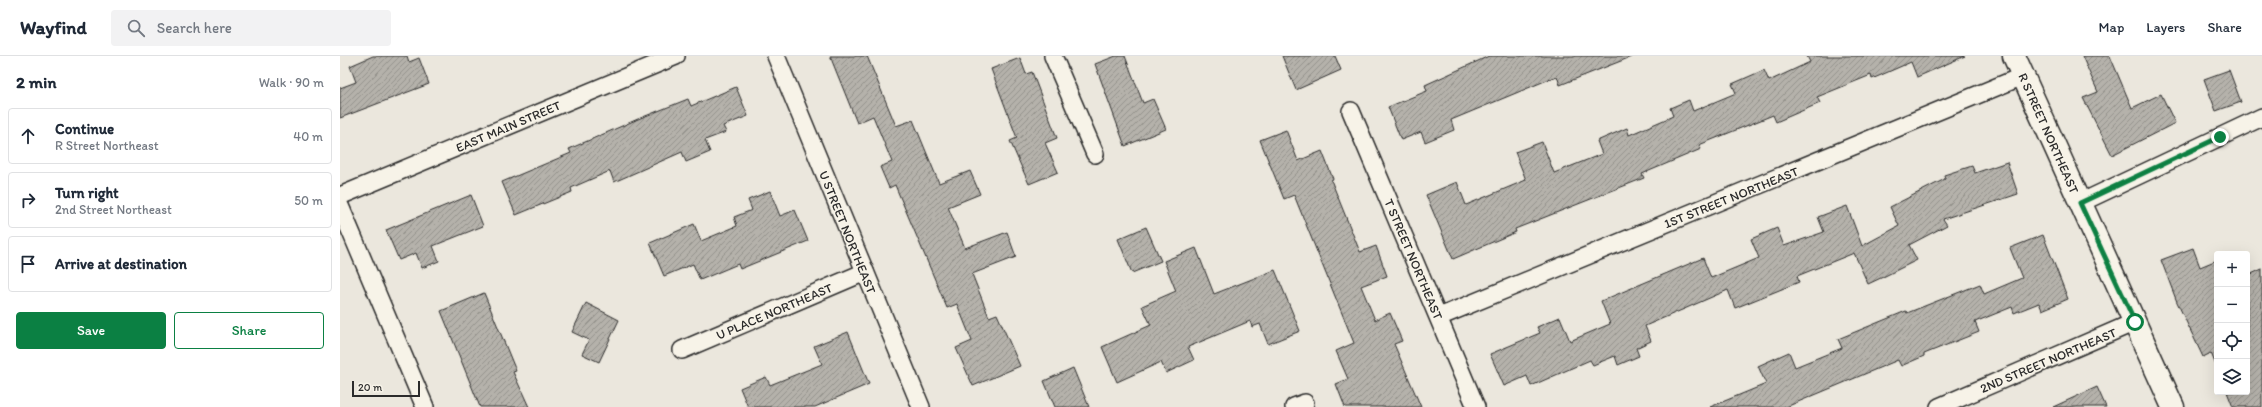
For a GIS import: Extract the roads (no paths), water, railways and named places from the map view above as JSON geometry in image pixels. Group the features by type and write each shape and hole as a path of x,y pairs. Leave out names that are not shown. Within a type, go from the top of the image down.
{"street":[{"name":"EAST MAIN STREET","path":"340,196 676,56"},
{"name":"U STREET NORTHEAST","path":"776,56 921,407"},
{"path":"1053,56 1095,154"},
{"name":"R STREET NORTHEAST","path":"2014,56 2173,407"},
{"name":"1ST STREET NORTHEAST","path":"1439,317 2023,76"},
{"name":"T STREET NORTHEAST","path":"1351,111 1476,407"},
{"path":"2080,203 2262,117"},
{"path":"340,206 425,407"},
{"name":"U PLACE NORTHEAST","path":"682,350 865,272"},
{"name":"2ND STREET NORTHEAST","path":"1939,407 2135,322"}]}
